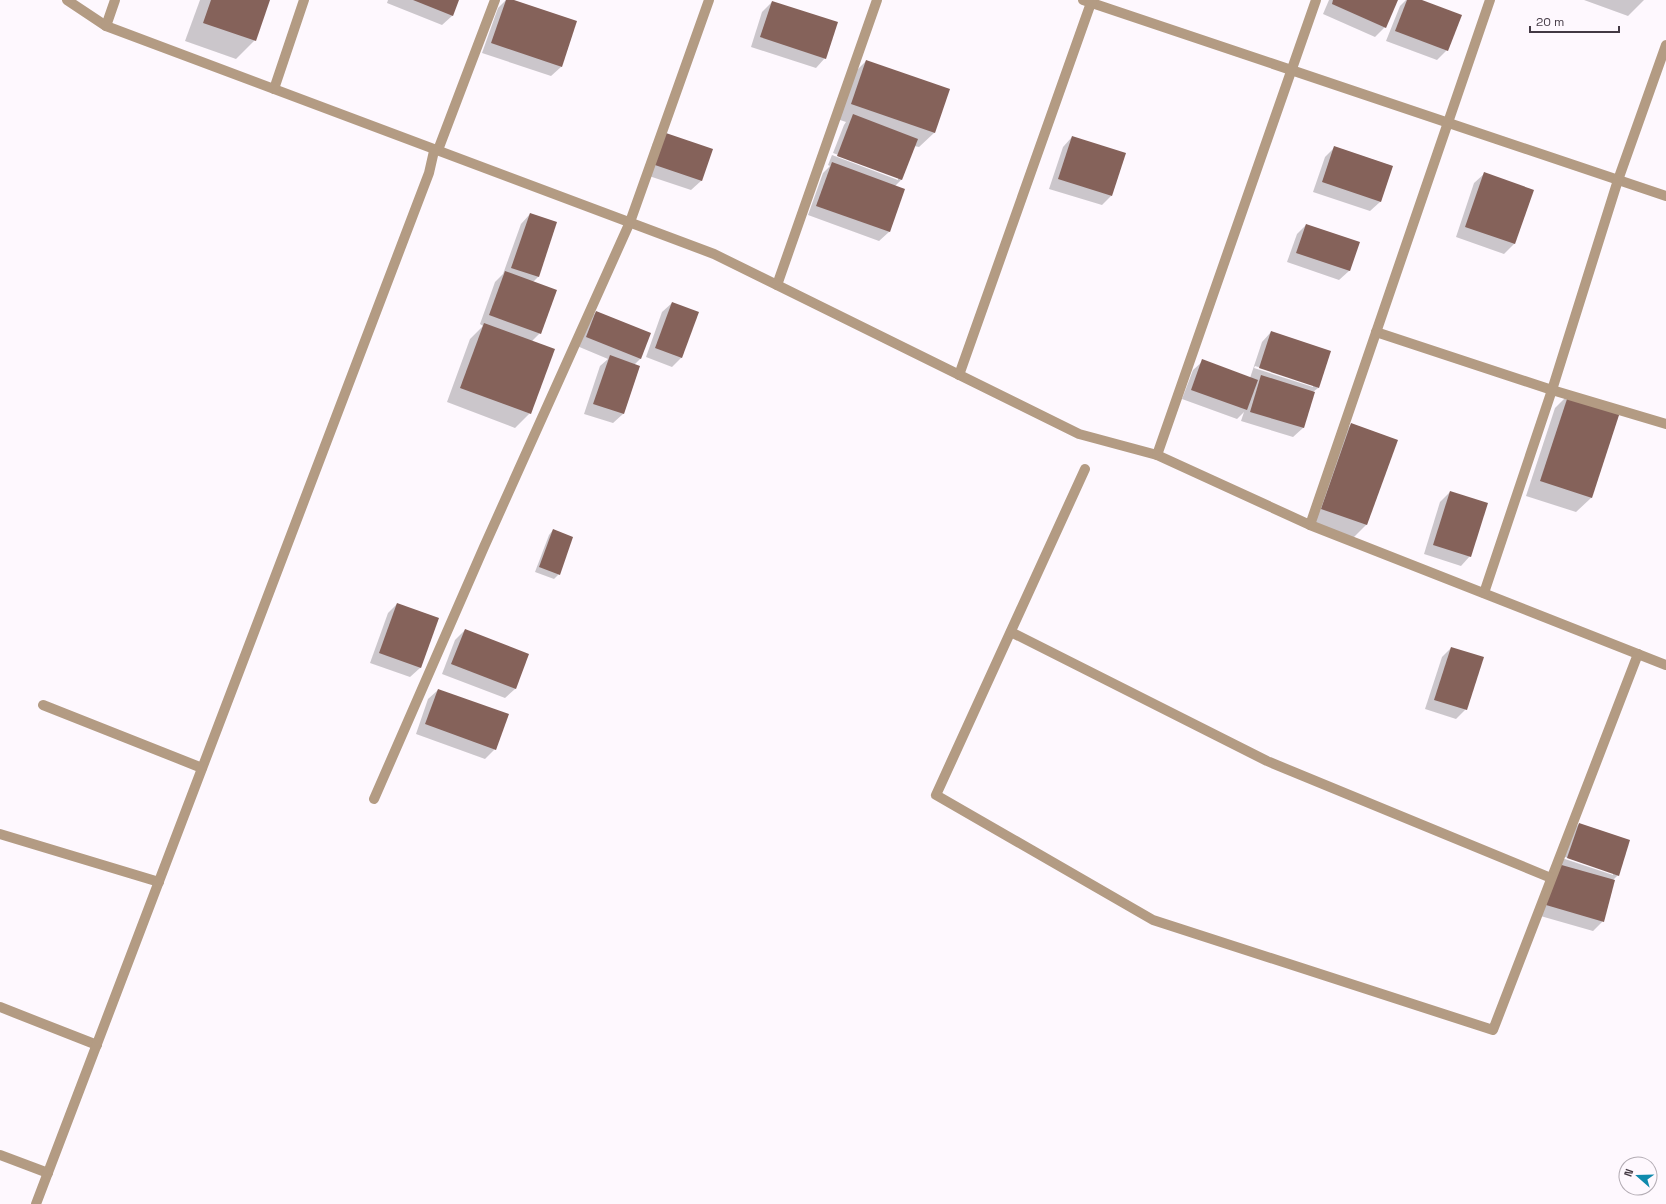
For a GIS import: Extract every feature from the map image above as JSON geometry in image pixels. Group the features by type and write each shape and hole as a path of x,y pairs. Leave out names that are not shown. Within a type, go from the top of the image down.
{"street":[{"path":"67,0 106,26 714,254 1079,434 1157,455 1310,525 1666,665"},
{"path":"106,26 115,0"},
{"path":"274,89 304,0"},
{"path":"36,1204 429,173 434,151 438,150 495,0"},
{"path":"374,799 491,532 630,222 709,0"},
{"path":"777,285 877,0"},
{"path":"1157,455 1316,0"},
{"path":"1310,525 1490,0"},
{"path":"960,375 1089,1 1666,196"},
{"path":"1484,593 1552,390 1618,180 1666,45"},
{"path":"1376,332 1552,390 1666,424"},
{"path":"1085,469 936,795 1153,920 1493,1030 1638,654"},
{"path":"1011,632 1268,761 1551,878"},
{"path":"43,705 202,768"},
{"path":"0,834 159,882"},
{"path":"0,1007 96,1044"},
{"path":"0,1155 48,1173"}],"building":[{"path":"211,0 270,0 256,41 203,23"},
{"path":"413,0 459,0 453,16"},
{"path":"506,0 514,0 577,21 562,67 491,43"},
{"path":"1333,0 1398,0 1386,28 1332,4"},
{"path":"1407,0 1422,0 1462,15 1448,51 1395,31"},
{"path":"772,1 838,22 826,59 760,37"},
{"path":"866,60 950,89 935,133 851,104"},
{"path":"853,114 918,139 902,180 837,156"},
{"path":"663,132 713,149 702,181 652,164"},
{"path":"1072,136 1126,153 1112,196 1058,179"},
{"path":"1334,146 1393,166 1381,202 1322,182"},
{"path":"832,162 905,189 890,232 816,206"},
{"path":"1484,172 1534,190 1515,244 1465,227"},
{"path":"530,213 557,222 539,277 511,268"},
{"path":"1306,224 1360,242 1350,271 1296,253"},
{"path":"505,271 557,290 541,334 489,315"},
{"path":"672,302 699,312 682,358 655,348"},
{"path":"596,311 651,333 641,359 586,337"},
{"path":"484,323 555,349 531,414 460,388"},
{"path":"1271,331 1331,351 1319,388 1259,368"},
{"path":"610,355 640,366 624,414 593,404"},
{"path":"1202,359 1258,380 1247,410 1191,390"},
{"path":"1261,375 1315,392 1304,428 1250,412"},
{"path":"1569,393 1621,409 1592,498 1540,481"},
{"path":"1351,423 1398,440 1367,525 1321,509"},
{"path":"1450,491 1488,503 1471,557 1433,545"},
{"path":"553,529 573,537 560,575 539,567"},
{"path":"397,603 439,618 421,668 379,653"},
{"path":"465,629 529,654 516,689 451,664"},
{"path":"1451,647 1484,657 1467,710 1434,700"},
{"path":"438,689 509,714 496,750 425,724"},
{"path":"1579,823 1630,840 1619,876 1567,858"},
{"path":"1558,864 1615,880 1604,922 1546,905"}]}
